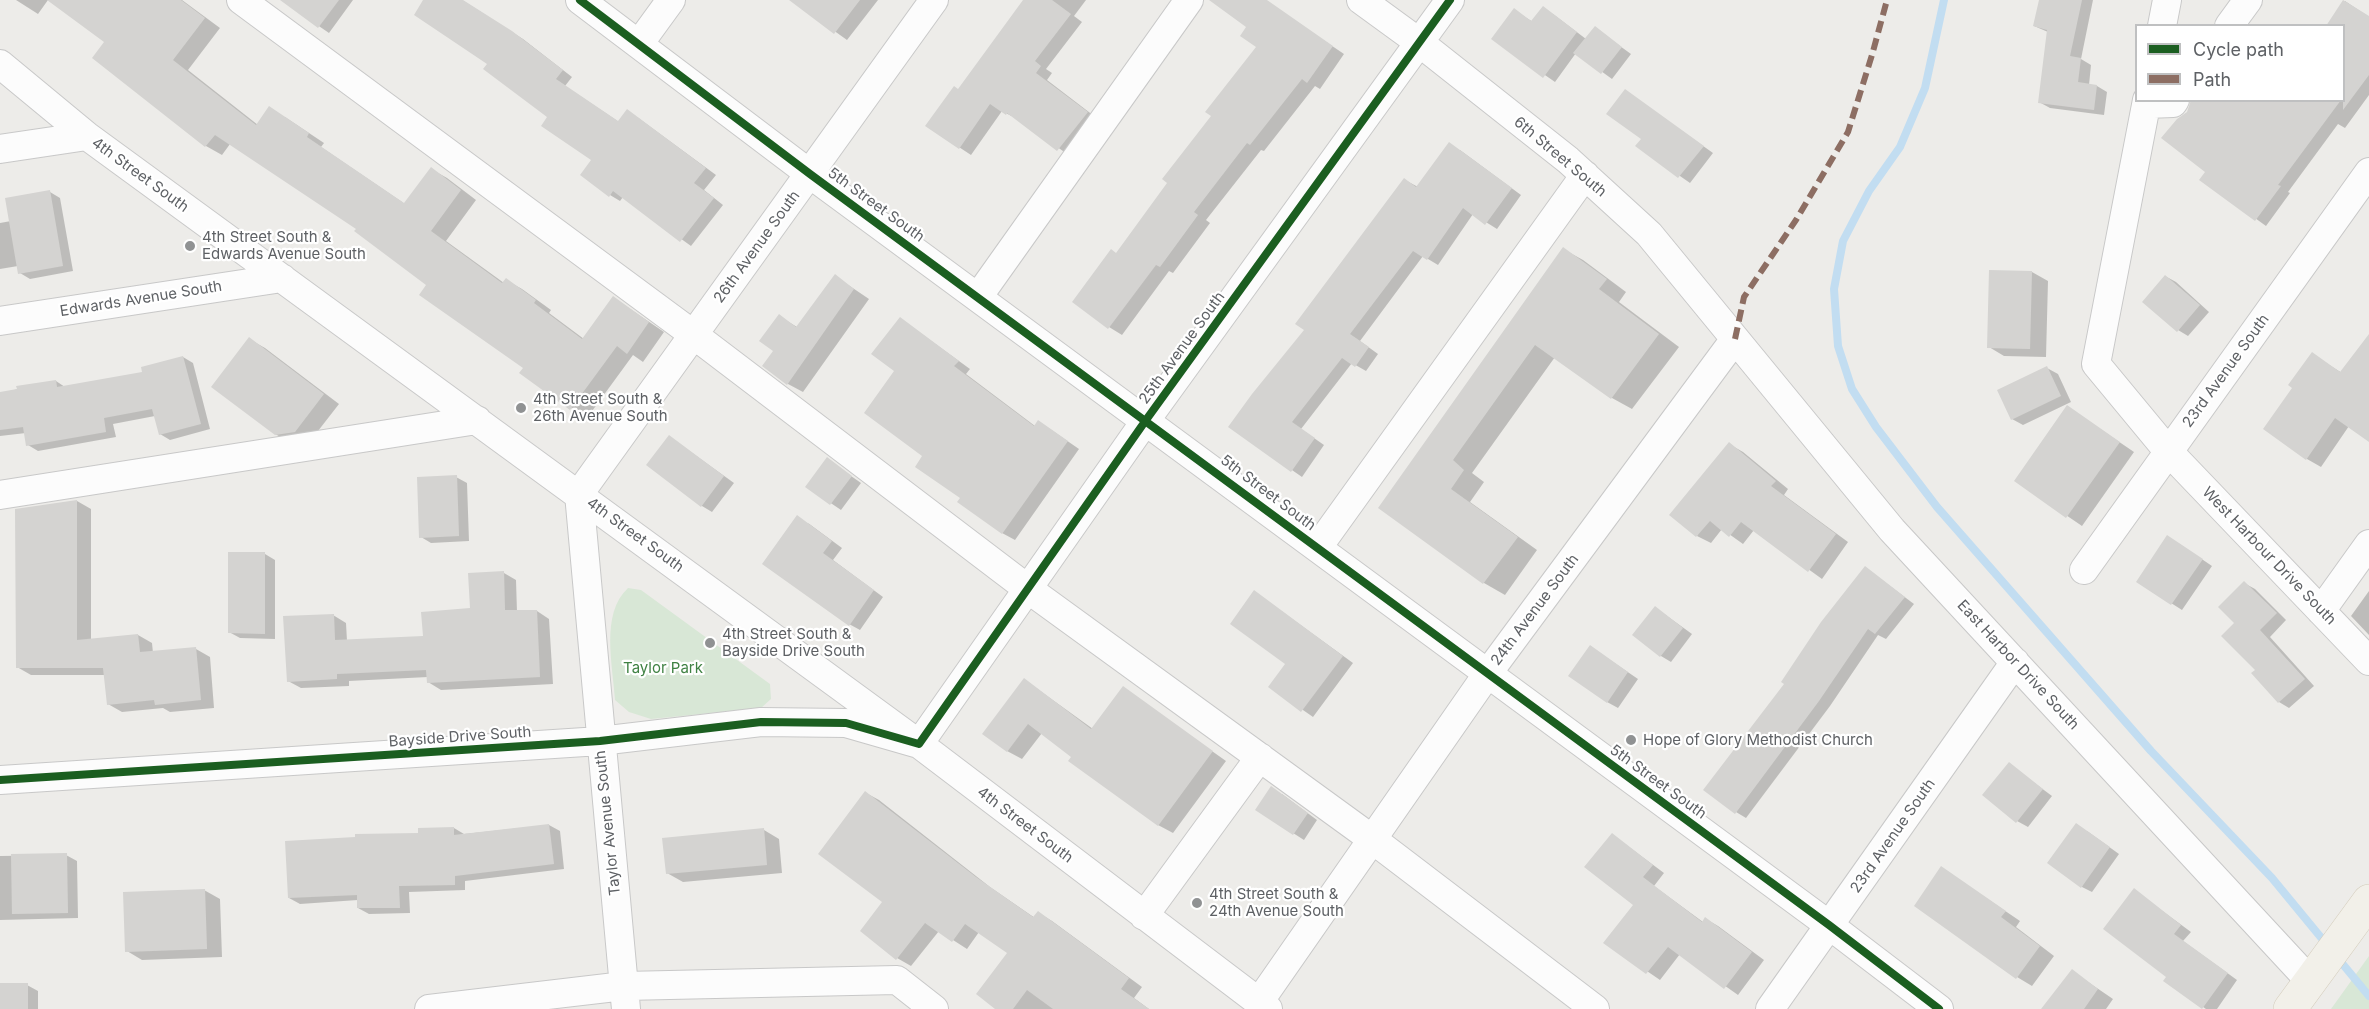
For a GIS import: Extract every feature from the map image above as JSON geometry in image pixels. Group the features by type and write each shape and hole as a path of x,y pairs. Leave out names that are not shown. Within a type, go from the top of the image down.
{"main road":[{"path":"2290,1009 2369,901"}],"street":[{"path":"241,0 694,335 1028,589 1372,839 1595,1009"},
{"name":"5th Street South","path":"580,0 810,174 1318,547 1939,1009"},
{"path":"639,45 670,0"},
{"name":"26th Avenue South","path":"579,494 934,0"},
{"path":"978,297 1189,0"},
{"name":"6th Street South","path":"1361,0 1420,43 1585,175 1649,234 1735,339"},
{"name":"25th Avenue South","path":"919,744 1146,420 1450,0"},
{"path":"2162,24 2167,0"},
{"path":"2230,24 2248,0"},
{"name":"4th Street South","path":"0,64 87,136 919,744 1263,1006"},
{"path":"2147,102 2174,102"},
{"name":"West Harbour Drive South","path":"2147,102 2096,364 2168,451 2369,661"},
{"path":"0,149 87,136"},
{"name":"23rd Avenue South","path":"2084,570 2369,172"},
{"path":"1318,547 1585,175"},
{"name":"Edwards Avenue South","path":"0,321 282,278"},
{"name":"East Harbor Drive South","path":"1735,339 1892,530 2311,982"},
{"name":"24th Avenue South","path":"1263,1006 1372,839 1488,673 1735,339"},
{"path":"0,495 477,420"},
{"name":"Taylor Avenue South","path":"579,494 625,998"},
{"path":"2321,611 2369,544"},
{"name":"23rd Avenue South","path":"1770,1009 2015,662"},
{"name":"Bayside Drive South","path":"0,780 600,741 761,722 846,723 919,744"},
{"path":"1144,916 1260,757"},
{"path":"429,1009 897,980 934,1009"}],"green space":[{"name":"Taylor Park","path":"628,588 641,590 770,684 771,699 761,708 651,719 629,712 615,700 610,641 614,612 619,599"},
{"path":"2369,956 2369,1009 2331,1009"}],"building":[{"path":"47,0 181,0 205,18 173,60 256,125 269,106 309,133 307,137 404,203 431,167 461,190 431,231 502,283 506,278 536,300 534,303 582,339 613,296 649,322 627,354 617,346 570,410 519,373 523,368 419,295 426,285 354,231 356,229 215,135 205,147 92,58 104,42"},
{"path":"280,0 339,0 318,28"},
{"path":"423,0 463,0 512,31 563,70 556,79 618,121 627,109 706,168 694,183 714,198 680,242 613,191 609,197 580,175 591,160 541,126 547,117 483,69 487,64 414,15"},
{"path":"789,0 860,0 834,34"},
{"path":"1023,0 1052,0 1071,14 1035,61 1041,66 1036,73 1088,112 1057,151 1007,113 1006,115 990,104 959,149 925,126 954,86 958,89"},
{"path":"1209,0 1267,0 1333,46 1307,83 1302,79 1250,145 1247,143 1194,212 1198,215 1160,267 1156,265 1108,329 1072,302 1111,249 1116,253 1167,183 1162,179 1211,116 1205,112 1256,47 1240,36 1246,27"},
{"path":"2039,0 2082,0 2070,56 2081,58 2078,82 2097,85 2094,110 2038,103 2047,30 2033,26"},
{"path":"2343,0 2369,16 2369,75 2343,110 2343,102 2345,102 2345,24 2327,24"},
{"path":"1543,6 1577,32 1543,78 1491,39 1514,8 1531,21"},
{"path":"1595,26 1622,47 1601,74 1573,53"},
{"path":"1625,89 1704,146 1678,178 1635,146 1641,139 1606,114"},
{"path":"2190,102 2340,102 2278,185 2281,186 2255,221 2199,180 2205,172 2161,138 2177,119 2187,112"},
{"path":"1449,142 1512,188 1485,225 1463,208 1427,260 1413,251 1350,334 1369,347 1355,367 1342,358 1292,422 1315,438 1291,472 1228,427 1304,330 1295,324 1404,178 1416,187"},
{"path":"50,190 63,266 18,274 5,198"},
{"path":"1563,247 1607,279 1599,289 1659,334 1611,399 1535,345 1453,460 1464,470 1451,489 1518,537 1483,584 1378,508"},
{"path":"1989,270 2032,271 2030,349 1987,348"},
{"path":"835,274 854,289 787,385 762,366 773,351 759,341 779,314 796,327"},
{"path":"2165,275 2200,305 2177,332 2142,302"},
{"path":"900,317 959,361 954,366 1034,426 1038,420 1068,441 1002,534 957,502 960,498 915,467 922,456 864,413 894,371 871,354"},
{"path":"2369,334 2369,442 2335,418 2306,460 2263,429 2292,388 2288,385 2312,352 2340,372"},
{"path":"249,337 324,394 295,432 275,435 211,387"},
{"path":"183,356 201,424 159,435 152,409 104,418 106,432 26,446 23,427 0,430 0,392 17,389 16,386 56,380 57,387 142,372 141,367"},
{"path":"2047,366 2061,396 2011,420 1997,390"},
{"path":"2067,405 2120,442 2066,518 2014,481"},
{"path":"669,435 724,476 701,507 646,465"},
{"path":"1729,442 1776,481 1771,486 1836,534 1808,572 1741,522 1729,537 1710,521 1696,537 1669,515"},
{"path":"827,457 852,476 830,505 805,487"},
{"path":"457,475 459,536 419,538 417,477"},
{"path":"77,500 77,640 138,634 140,652 196,647 201,700 155,705 154,700 107,705 103,668 16,668 15,509"},
{"path":"797,515 832,541 823,553 874,590 849,626 762,564"},
{"path":"2167,535 2203,559 2171,605 2136,582"},
{"path":"228,552 265,552 265,634 228,633"},
{"path":"1865,566 1905,597 1875,634 1868,629 1819,701 1735,814 1703,790 1784,684 1781,682 1821,622"},
{"path":"504,571 505,610 537,610 540,677 427,683 426,670 337,674 337,679 287,682 283,616 334,614 335,640 423,636 421,612 470,608 468,573"},
{"path":"2244,581 2277,613 2260,630 2305,679 2278,703 2251,673 2255,670 2221,636 2234,623 2218,607"},
{"path":"1254,590 1343,656 1301,712 1268,687 1285,664 1230,624"},
{"path":"1655,606 1683,628 1660,657 1632,635"},
{"path":"1590,645 1628,672 1607,703 1568,676"},
{"path":"1024,678 1091,729 1123,686 1213,751 1158,826 1068,761 1071,757 1028,724 1007,752 982,734"},
{"path":"2009,762 2043,789 2016,823 1982,795"},
{"path":"1271,786 1308,813 1293,835 1255,810"},
{"path":"865,791 976,877 1033,917 1038,911 1129,978 1121,989 1149,1009 1053,1009 1027,990 1013,1009 995,1009 976,994 1007,953 965,924 952,942 925,923 896,960 860,931 882,902 818,854"},
{"path":"2076,823 2110,847 2081,888 2047,863"},
{"path":"549,824 554,864 455,876 455,885 399,886 400,908 357,908 357,895 288,898 285,841 355,837 355,834 418,833 418,828 454,827 454,835"},
{"path":"764,828 767,865 666,874 662,838"},
{"path":"1612,833 1653,865 1643,877 1702,922 1705,917 1752,952 1724,989 1668,947 1646,974 1603,943 1633,905 1584,867"},
{"path":"67,853 68,913 12,914 11,854"},
{"path":"1941,866 2006,911 2001,917 2040,946 2016,979 1914,906"},
{"path":"2134,888 2181,925 2174,934 2228,973 2202,1009 2163,981 2166,977 2103,929"},
{"path":"205,889 207,949 125,952 123,892"},
{"path":"2072,969 2098,989 2084,1009 2041,1009"},
{"path":"0,983 28,983 28,1009 0,1009"}],"waterway":[{"path":"1944,0 1925,88 1900,147 1869,191 1843,241 1834,289 1838,346 1852,389 1876,427 1937,507 2151,751 2272,878 2328,946"},
{"path":"2336,956 2369,996"}],"marked path":[{"path":"1735,339 1744,297 1796,220 1848,132 1887,0"}],"cycle path":[{"path":"580,0 810,174 1829,925 1939,1009"},
{"path":"0,780 600,741 761,722 846,723 919,744 1146,420 1450,0"}],"place":[{"name":"4th Street South & Edwards Avenue South","path":"190,246"},
{"name":"4th Street South & 26th Avenue South","path":"521,408"},
{"name":"4th Street South & Bayside Drive South","path":"710,643"},
{"name":"Hope of Glory Methodist Church","path":"1631,740"},
{"name":"4th Street South & 24th Avenue South","path":"1197,903"}]}
